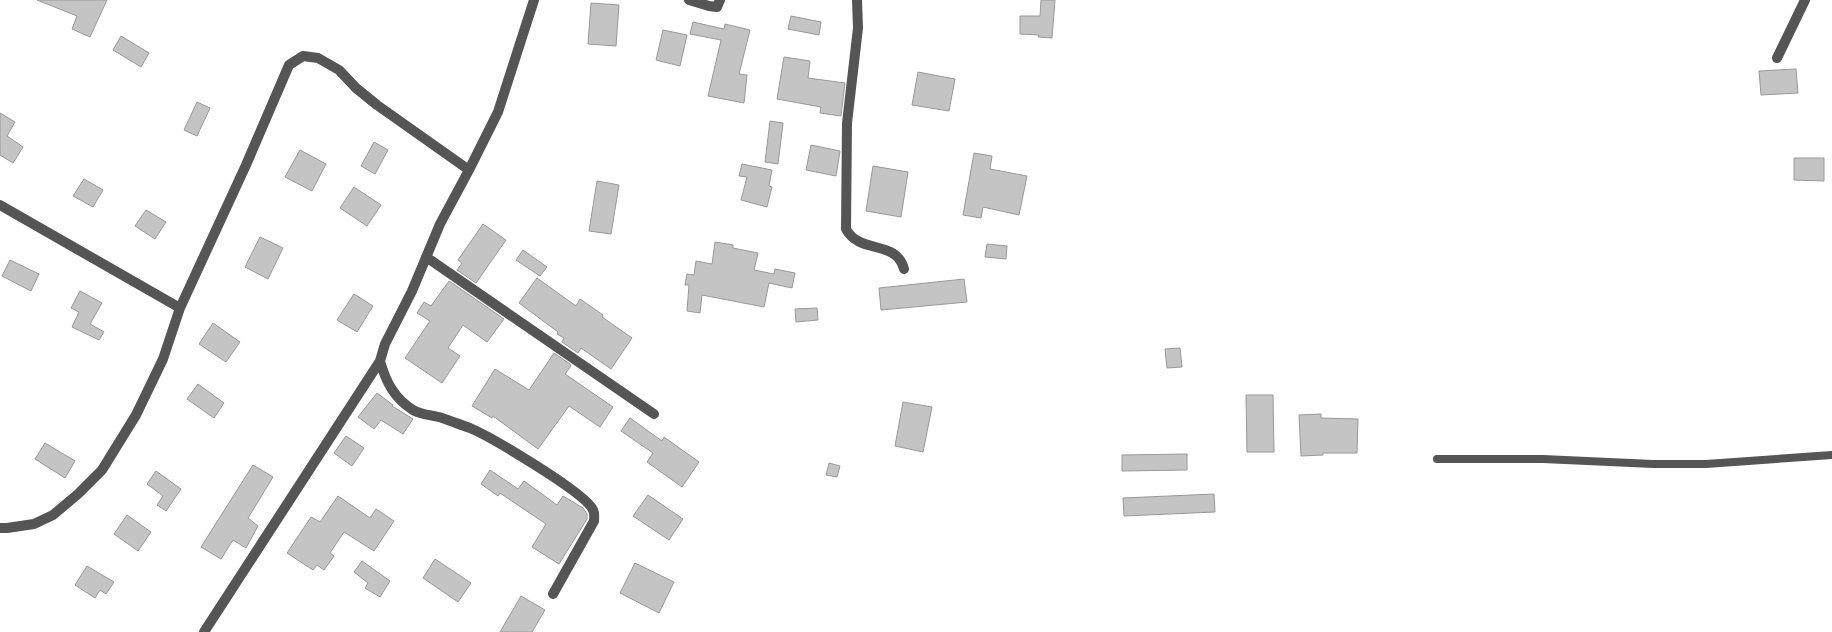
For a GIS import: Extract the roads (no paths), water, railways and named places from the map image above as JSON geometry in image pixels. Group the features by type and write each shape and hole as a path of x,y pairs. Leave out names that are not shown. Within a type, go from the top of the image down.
{"street":[{"path":"204,632 380,361 385,344 412,291 444,215 498,112 534,0"},
{"path":"689,0 717,7 720,0"},
{"path":"857,0 857,44 847,123 846,230 851,238 861,244 884,249 896,254 902,262 904,270"},
{"path":"1777,58 1805,0"},
{"path":"0,528 34,524 52,515 78,494 102,470 136,415 159,367 180,308 246,165 289,65 302,56 318,58 338,70 377,105 469,170"},
{"path":"0,205 180,308"},
{"path":"426,257 654,414"},
{"path":"380,361 391,390 415,412 442,418 471,429 548,473 587,501 594,511 594,521 553,594"}],"lane":[{"path":"1437,459 1543,459 1706,464 1832,455"}]}
